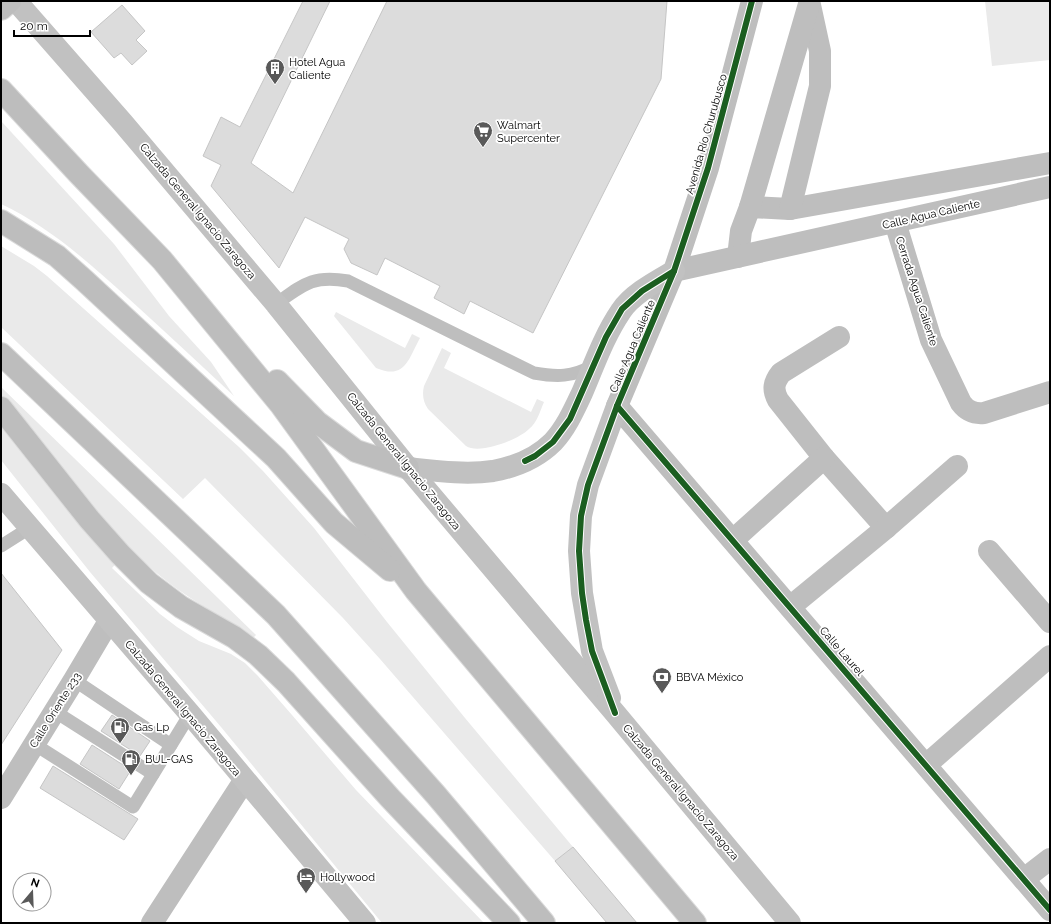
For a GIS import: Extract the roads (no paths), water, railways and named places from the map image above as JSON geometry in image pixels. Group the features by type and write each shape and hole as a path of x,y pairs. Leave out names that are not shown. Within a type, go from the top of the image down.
{"main road":[{"path":"1,9 10,1"},
{"name":"Calzada General Ignacio Zaragoza","path":"16,1 123,123 276,304 408,468 790,923"},
{"path":"1,90 317,422 356,451 408,468 446,472 493,471 516,466 535,456 553,442 570,419 606,337 622,309 642,291 674,271"},
{"path":"1,221 57,256 84,280 276,458 334,523 416,592"},
{"path":"162,260 281,405 416,592 695,923"},
{"path":"1,354 276,615 436,795 544,923"},
{"path":"615,713 592,651 582,593 579,551 580,516 588,485 617,406"},
{"path":"1,408 89,519 120,554 149,583 181,607 234,637 258,655 286,682 411,820 509,923"},
{"name":"Calzada General Ignacio Zaragoza","path":"1,494 31,527 109,621 190,714 244,781 365,923"}],"street":[{"name":"Avenida Río Churubusco","path":"674,271 708,168 752,1"},
{"path":"738,257 741,231 750,207 809,2"},
{"path":"790,209 820,86 820,51 809,2"},
{"path":"750,207 790,209 1050,163"},
{"name":"Calle Agua Caliente","path":"617,406 674,271 1050,187"},
{"name":"Cerrada Agua Caliente","path":"894,222 931,340 961,403 965,408 977,414 984,413 1050,392"},
{"path":"839,337 781,373 776,379 774,393 824,458 886,528"},
{"name":"Calle Laurel","path":"617,406 1050,910"},
{"path":"733,540 824,458"},
{"path":"790,607 886,528 957,466"},
{"path":"989,551 1050,622"},
{"name":"Calle Oriente 233","path":"1,798 109,621"},
{"path":"926,765 1050,656"},
{"path":"152,923 244,781"},
{"path":"1024,879 1050,859"}],"lane":[{"path":"276,304 299,288 315,280 331,278 348,281 534,373 563,376 580,373 594,365"},
{"path":"1,546 31,527"},
{"path":"74,680 171,745"},
{"path":"54,711 153,774"},
{"path":"34,744 133,807 190,714"}],"place":[{"name":"Hotel Agua Caliente","path":"275,85"},
{"name":"Walmart Supercenter","path":"483,148"},
{"name":"BBVA México","path":"662,694"},
{"name":"Gas Lp","path":"120,744"},
{"name":"BUL-GAS","path":"131,776"},
{"name":"Hollywood","path":"306,894"}]}
